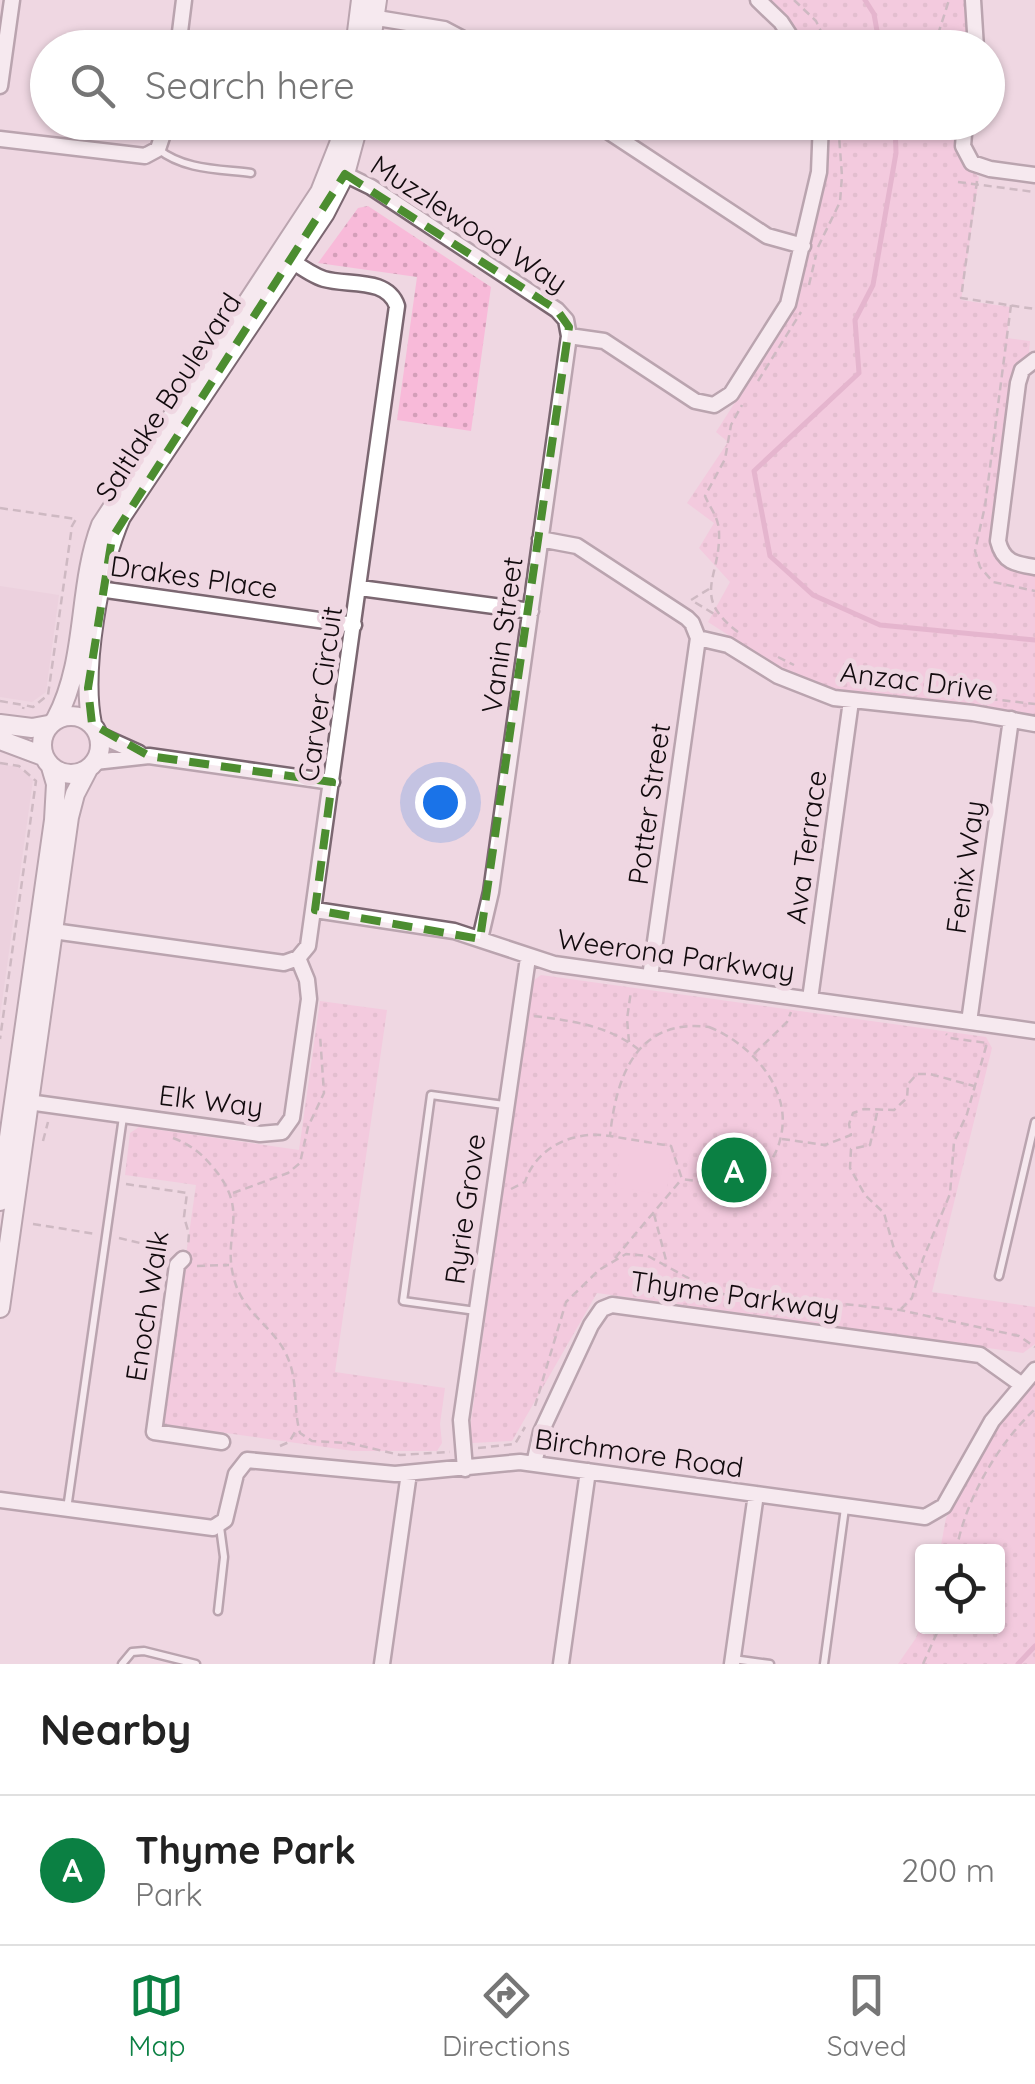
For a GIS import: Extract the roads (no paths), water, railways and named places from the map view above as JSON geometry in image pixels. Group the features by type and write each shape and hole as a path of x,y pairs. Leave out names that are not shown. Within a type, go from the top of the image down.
{"street":[{"path":"0,86 12,0"},
{"path":"180,30 184,0"},
{"path":"758,0 786,30"},
{"path":"973,0 975,30"},
{"path":"368,8 446,30"},
{"path":"0,139 134,156 158,149 161,140"},
{"name":"Saltlake Boulevard","path":"338,171 342,140"},
{"name":"Saltlake Boulevard","path":"52,722 75,667 93,588 121,518 285,256 326,212 352,140"},
{"path":"621,140 767,236 802,246"},
{"name":"Muzzlewood Way","path":"338,171 371,188 556,310 566,320 569,336 604,341 702,404 722,402 730,394 783,314 819,172 820,140"},
{"path":"965,140 965,153 978,166 1035,175"},
{"name":"Carver Circuit","path":"285,256 319,278 382,288 393,296 397,306 315,910 308,946 298,958"},
{"name":"Vanin Street","path":"480,940 491,892 569,336"},
{"path":"1035,360 1022,370 1018,383 998,541 1010,562 1035,567"},
{"name":"Anzac Drive","path":"540,539 571,544 585,551 686,618 698,638 736,649 800,686 852,701 945,709 1035,724"},
{"name":"Saltlake Boulevard","path":"93,588 88,688 95,730"},
{"name":"Drakes Place","path":"93,588 354,625"},
{"path":"360,588 531,611"},
{"name":"Potter Street","path":"650,977 698,638"},
{"name":"Ava Terrace","path":"810,1000 852,701"},
{"path":"13,737 75,716 150,756 332,782"},
{"name":"Fenix Way","path":"969,1022 1011,719"},
{"path":"0,1308 21,1101 45,930 56,784 42,740 52,722"},
{"path":"0,724 47,762 69,774 91,766 150,756"},
{"path":"45,930 75,794 100,744 95,730"},
{"name":"Weerona Parkway","path":"315,910 454,931 528,958 1035,1031"},
{"path":"45,930 284,963 298,958"},
{"name":"Elk Way","path":"21,1101 260,1134 276,1134 286,1129 294,1105 309,999 298,958"},
{"name":"Ryrie Grove","path":"465,1468 461,1420 528,958"},
{"path":"0,1201 21,1101"},
{"name":"Enoch Walk","path":"182,1258 177,1265 154,1432 222,1442"},
{"name":"Thyme Parkway","path":"534,1464 546,1420 592,1324 602,1309 612,1305 980,1354 1022,1385"},
{"path":"1022,1385 1035,1370"},
{"name":"Birchmore Road","path":"220,1526 228,1514 238,1468 247,1460 371,1473 520,1462 925,1517 938,1511 951,1496 992,1421 1022,1385"},
{"path":"560,1664 588,1472"},
{"path":"382,1664 409,1473"},
{"path":"733,1662 756,1494"},
{"path":"0,1500 194,1527 220,1526"}],"lane":[{"path":"158,149 187,165 251,173"},
{"path":"476,1311 403,1300 428,1114 431,1095 505,1105"},
{"path":"67,1510 123,1115"},
{"path":"999,1276 1035,1122"},
{"path":"824,1664 845,1507"},
{"path":"218,1611 224,1556 220,1526"},
{"path":"122,1664 132,1652 144,1651 196,1664"},
{"path":"733,1662 770,1664"}],"waterway":[{"path":"865,0 874,14 877,30"},
{"path":"896,140 873,285 855,320 859,373 754,471 770,556 813,595 880,625 1035,640"},
{"path":"1018,1664 1035,1646"}],"place":[{"name":"Thyme Park","path":"734,1170"}]}
